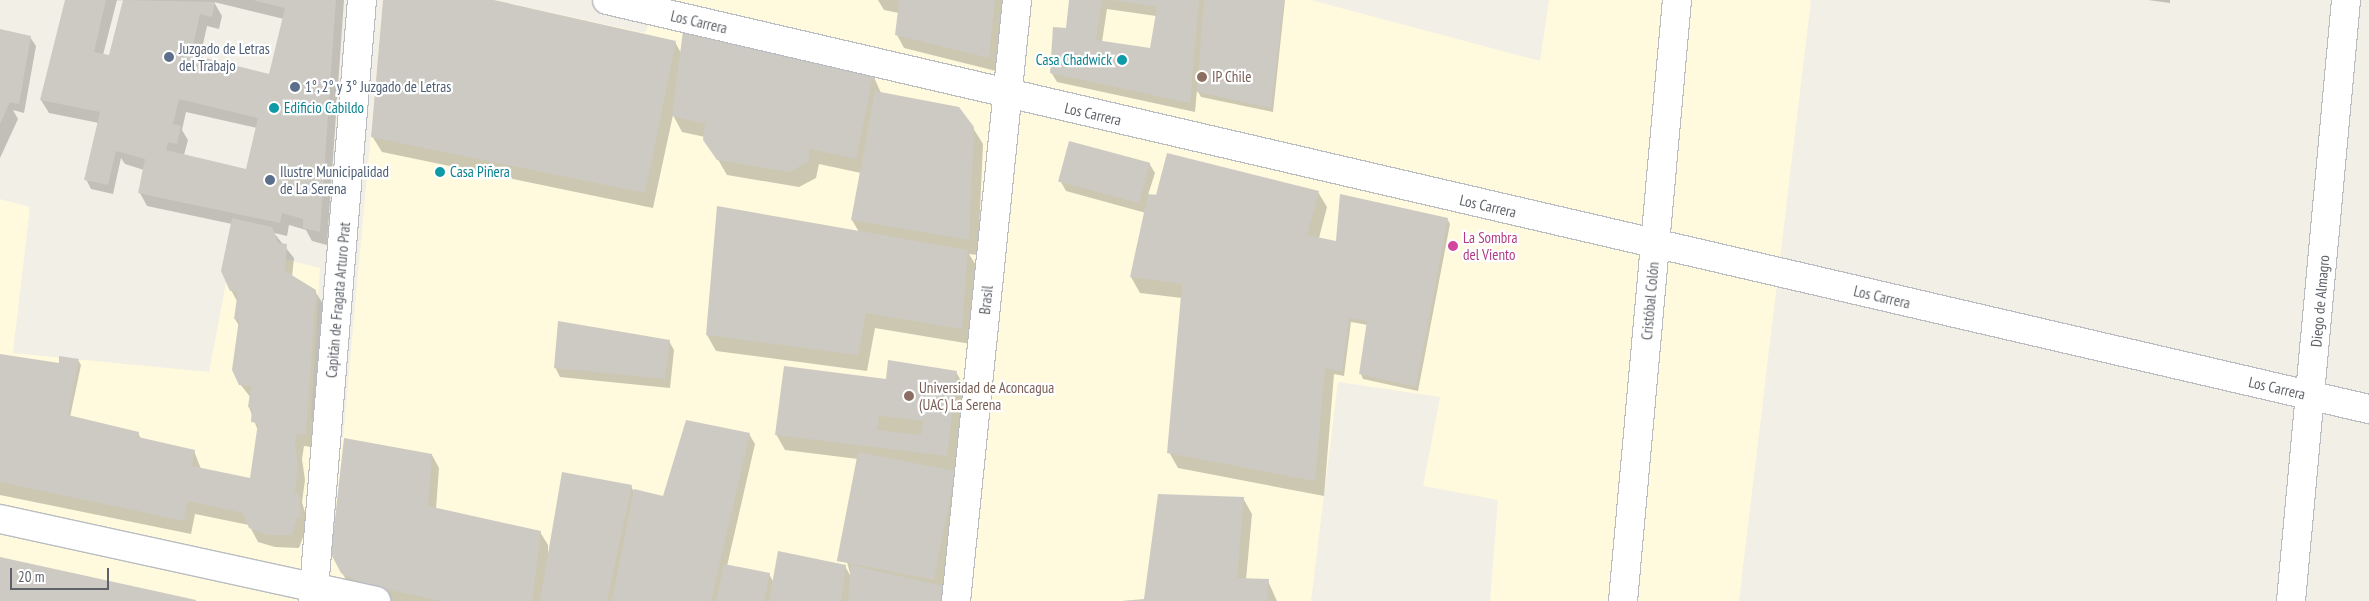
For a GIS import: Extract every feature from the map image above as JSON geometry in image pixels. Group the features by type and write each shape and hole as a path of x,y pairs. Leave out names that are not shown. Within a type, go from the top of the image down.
{"street":[{"name":"Capitán de Fragata Arturo Prat","path":"314,594 362,0"},
{"name":"Los Carrera","path":"607,0 636,3 1007,94 2369,409"},
{"name":"Brasil","path":"956,601 1017,0"},
{"name":"Cristóbal Colón","path":"1623,601 1677,0"},
{"name":"Diego de Almagro","path":"2291,601 2312,396 2346,0"},
{"path":"0,519 314,594 376,601"}],"shaded area":[{"path":"383,0 494,0 645,33 660,0 1311,0 1540,61 1549,0 1811,0 1739,601 1490,601 1498,500 1423,486 1440,397 1338,382 1311,601 0,601 0,199 30,207 13,353 209,372 233,246 320,268 311,418 343,438"}],"building":[{"name":"Edificio Cabildo","path":"65,0 106,0 94,52 109,55 123,0 215,2 212,17 200,14 192,50 197,56 269,74 285,8 253,0 336,0 320,232 303,228 303,219 282,213 280,223 138,193 145,159 116,151 108,185 84,180 100,112 40,100","holes":["179,99 258,118 246,169 166,150 168,142 177,144 181,126 173,124"]},
{"path":"383,0 494,0 676,41 645,193 371,137"},
{"path":"895,0 995,0 989,58 895,35 899,2"},
{"name":"Casa Chadwick","path":"1069,0 1102,0 1096,40 1150,48 1157,7 1112,0 1199,0 1190,103 1050,73 1053,27 1066,28"},
{"path":"1204,0 1284,0 1271,108 1197,92"},
{"path":"0,29 31,36 19,104 10,102 0,124"},
{"path":"683,31 874,73 856,159 810,149 808,162 789,172 717,160 703,140 705,124 672,116"},
{"path":"875,91 959,107 974,127 969,240 851,220"},
{"path":"1069,141 1150,163 1139,203 1058,182"},
{"path":"1167,153 1319,191 1307,235 1336,241 1340,194 1448,218 1416,387 1359,374 1367,321 1349,318 1342,372 1325,368 1315,481 1167,453 1182,284 1130,277 1148,194 1156,195"},
{"path":"717,206 968,250 962,329 866,313 858,355 706,335"},
{"path":"232,218 272,227 278,243 287,244 285,271 316,290 306,435 297,434 295,445 298,466 295,494 299,494 301,518 297,518 292,535 267,535 249,528 243,513 188,501 184,521 0,482 0,354 59,363 59,356 79,359 68,415 139,432 138,437 195,450 192,466 250,478 258,423 251,422 252,408 248,407 251,386 239,385 232,370 239,319 234,319 238,291 230,291 221,271"},
{"path":"558,321 670,340 665,379 554,368"},
{"path":"888,360 957,371 947,456 775,435 784,366 886,379","holes":["879,416 923,421 921,435 877,430"]},
{"path":"686,420 750,433 711,601 612,601 634,489 663,496"},
{"path":"344,438 432,454 428,506 541,531 532,601 441,601 366,585 341,573 331,554"},
{"path":"858,452 955,471 934,580 837,561"},
{"path":"562,472 632,485 607,601 540,601"},
{"path":"1158,494 1244,497 1237,578 1269,579 1267,601 1122,601 1144,599"},
{"path":"778,551 846,565 841,601 769,601"},
{"path":"0,557 196,600 196,601 0,601"},
{"path":"724,564 770,573 764,601 716,601"},
{"path":"851,565 943,586 940,601 848,601"}],"place":[{"name":"Juzgado de Letras del Trabajo","path":"169,57"},
{"name":"Casa Chadwick","path":"1122,60"},
{"name":"IP Chile","path":"1202,77"},
{"name":"1°, 2° y 3° Juzgado de Letras","path":"295,87"},
{"name":"Edificio Cabildo","path":"274,108"},
{"name":"Casa Piñera","path":"440,172"},
{"name":"Ilustre Municipalidad de La Serena","path":"270,180"},
{"name":"La Sombra del Viento","path":"1453,246"},
{"name":"Universidad de Aconcagua (UAC) La Serena","path":"909,396"}]}
